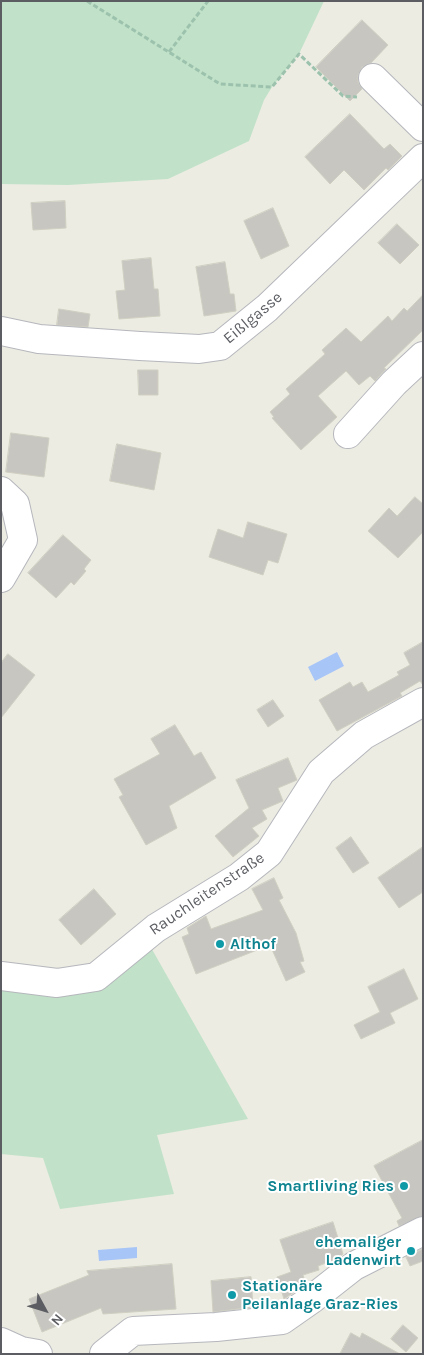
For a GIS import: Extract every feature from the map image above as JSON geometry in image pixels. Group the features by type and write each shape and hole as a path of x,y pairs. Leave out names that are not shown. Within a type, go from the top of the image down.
{"street":[{"path":"368,90 423,127"},
{"name":"Eißlgasse","path":"1,331 39,339 140,346 199,349 220,346 267,308 423,158"},
{"path":"348,434 394,383 423,356"},
{"path":"1,491 15,504 23,540 1,578"},
{"name":"Rauchleitenstraße","path":"1,976 57,983 96,977 156,928 239,877 269,853 321,772 364,735 423,702"},
{"path":"104,1354 133,1331 216,1327 282,1320 354,1266 423,1231"},
{"path":"1,1342 21,1351 38,1354"}],"path":[{"path":"87,1 220,84 272,87 299,54 343,96 355,96 368,90"},
{"path":"169,52 208,1"}],"green space":[{"path":"1,1 324,1 299,54 272,87 264,100 249,141 168,179 68,185 1,184"},
{"path":"149,944 248,1119 157,1135 174,1194 60,1209 43,1158 1,1154 1,985 58,992"}],"water":[{"path":"337,652 344,666 315,681 308,667"},
{"path":"137,1247 137,1258 99,1261 98,1250"}],"building":[{"path":"362,20 388,45 371,63 362,67 358,75 358,82 362,89 350,101 316,67"},
{"path":"350,114 384,149 390,144 402,156 388,170 386,168 364,190 344,170 330,184 305,157"},
{"path":"65,201 66,228 33,230 31,203"},
{"path":"273,208 289,246 261,259 244,221"},
{"path":"397,224 419,245 400,264 378,243"},
{"path":"151,258 154,289 158,289 160,316 119,319 116,291 125,290 122,261"},
{"path":"225,262 230,294 234,294 236,311 204,316 196,267"},
{"path":"423,295 423,330 384,368 386,369 375,381 370,376 359,385 346,371 318,396 337,417 301,450 272,418 274,417 270,412 290,394 286,389 325,354 322,350 346,328 361,342 388,316 392,321 404,308 407,311"},
{"path":"59,309 90,314 88,327 57,325"},
{"path":"138,370 158,370 158,395 139,395"},
{"path":"11,433 49,438 44,477 6,472"},
{"path":"117,444 161,453 154,490 110,481"},
{"path":"415,497 423,504 423,532 398,558 368,531 389,508 397,516"},
{"path":"248,522 287,534 278,563 268,560 263,575 209,557 218,529 243,538"},
{"path":"63,535 91,560 84,569 86,571 74,585 71,582 56,598 28,573"},
{"path":"423,642 423,685 420,681 400,693 402,696 337,731 319,700 350,682 353,687 362,682 368,692 399,675 397,672 410,665 404,653"},
{"path":"8,654 35,675 1,718 1,663"},
{"path":"273,700 284,716 268,727 257,710"},
{"path":"175,725 194,756 201,752 216,778 169,806 177,828 146,845 119,797 123,795 114,779 160,754 151,739"},
{"path":"288,758 297,780 278,788 283,801 262,810 267,819 252,828 259,836 233,857 215,836 249,808 236,780"},
{"path":"351,837 369,863 353,873 336,848"},
{"path":"423,847 423,892 399,908 378,878"},
{"path":"274,878 283,898 279,900 296,933 304,961 300,962 305,972 286,981 270,945 196,974 182,937 189,934 187,928 206,916 211,929 263,910 252,889"},
{"path":"94,889 116,914 81,945 59,920"},
{"path":"404,969 418,999 390,1013 395,1023 361,1039 354,1025 380,1012 368,987"},
{"name":"Smartliving Ries","path":"423,1140 423,1216 399,1226 397,1221 402,1218 374,1166"},
{"path":"333,1222 343,1254 337,1259 318,1266 319,1270 303,1275 306,1284 284,1299 277,1277 291,1272 280,1240"},
{"path":"423,1249 423,1261 410,1266 406,1257"},
{"path":"172,1264 176,1309 103,1314 101,1308 42,1332 29,1299 89,1275 87,1271"},
{"name":"Stationäre Peilanlage Graz-Ries","path":"251,1277 253,1307 213,1312 211,1281"},
{"path":"403,1325 418,1338 406,1352 391,1339"},
{"path":"351,1333 360,1338 362,1333 400,1354 340,1354"}],"place":[{"name":"Althof","path":"220,944"},
{"name":"Smartliving Ries","path":"404,1186"},
{"name":"ehemaliger Ladenwirt","path":"411,1251"},
{"name":"Stationäre Peilanlage Graz-Ries","path":"232,1295"}]}
